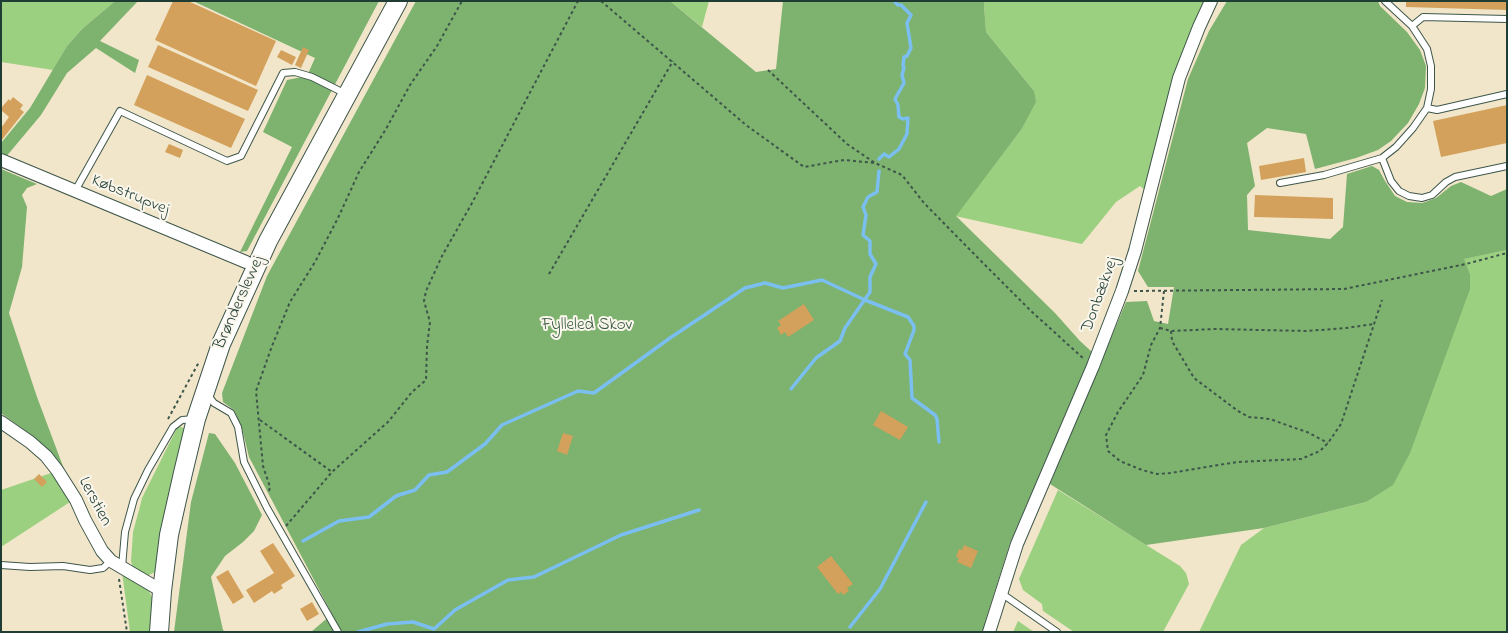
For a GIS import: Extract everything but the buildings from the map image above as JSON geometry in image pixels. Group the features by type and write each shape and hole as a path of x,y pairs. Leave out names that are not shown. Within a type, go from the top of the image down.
{"main road":[{"name":"Brønderslevvej","path":"159,632 162,591 170,535 196,419 221,344 265,247 398,1"}],"street":[{"name":"Donbækvej","path":"990,632 1017,544 1093,366 1122,292 1135,251 1179,78 1199,27 1212,1"},
{"name":"Købstrupvej","path":"1,160 246,262"},
{"name":"Lerstien","path":"1,422 30,442 46,456 57,470 76,500 102,551 116,564 162,591"}],"lane":[{"path":"1280,183 1324,176 1382,158 1396,147 1413,128 1427,108 1431,89 1431,66 1427,49 1412,26 1385,1"},
{"path":"1412,26 1423,17 1507,19"},
{"path":"75,191 120,112 227,161 241,156 283,73 295,72 312,77 347,95"},
{"path":"1427,108 1437,110 1507,94"},
{"path":"1382,158 1391,181 1400,190 1410,196 1422,198 1432,195 1446,182 1455,178 1507,166"},
{"path":"205,392 214,403 231,413 238,427 244,462 267,508 338,632"},
{"path":"1,565 30,568 64,566 90,570 116,564 134,500 148,470 173,427 182,420 196,419"},
{"path":"1001,593 1057,632"}],"path":[{"path":"267,508 270,487 263,466 260,420 256,391 290,302 315,262 338,218 358,172 386,129 410,85 437,46 462,1"},
{"path":"281,533 291,519 332,472 388,422 412,392 426,380 427,346 430,322 424,301 426,290 442,256 578,1"},
{"path":"601,1 746,125 804,167 844,160 875,163"},
{"path":"549,274 673,62"},
{"path":"768,70 847,144 875,163 902,175 924,203 980,260 1031,311 1093,366"},
{"path":"1122,292 1344,288 1466,264 1507,253"},
{"path":"1164,291 1160,328 1151,345 1143,375 1118,412 1106,435 1108,451 1120,461 1157,474 1237,462 1301,458 1320,451 1328,443 1341,424 1382,300"},
{"path":"1160,328 1171,331 1215,329 1307,330 1346,328 1374,324"},
{"path":"1171,331 1172,341 1194,378 1238,411 1249,417 1270,419 1297,428 1328,443"},
{"path":"260,420 332,472"}],"green space":[{"path":"1,1 115,1 82,29 67,46 53,70 1,62"},
{"path":"115,1 138,1 100,41 139,60 135,73 96,48 67,73 41,115 5,158 1,156 1,143 30,108 67,46 82,29"},
{"path":"193,1 379,1 247,251 240,252 292,147 263,132 287,80 307,76 315,58"},
{"name":"Fylleled Skov","path":"416,1 670,1 756,72 776,69 783,1 985,1 986,32 1034,91 1036,102 1021,130 956,216 1055,313 1092,352 1010,543 986,619 984,632 311,632 332,614 249,457 242,428 234,410 223,402 222,393 267,276"},
{"path":"670,1 709,1 702,27"},
{"path":"985,1 1204,1 1193,25 1174,78 1146,191 1140,186 1116,202 1082,244 955,216 1021,130 1034,91 986,32"},
{"path":"1227,1 1378,1 1380,6 1407,32 1420,50 1426,66 1425,88 1419,104 1408,123 1391,141 1378,150 1356,158 1315,169 1306,134 1267,128 1247,143 1255,186 1247,195 1248,230 1330,239 1343,227 1347,174 1372,166 1379,170 1395,196 1407,202 1422,203 1436,198 1451,186 1461,182 1491,196 1507,189 1507,250 1464,259 1470,274 1470,289 1410,453 1393,485 1366,502 1264,528 1146,545 1050,484 1126,302 1147,301 1154,321 1168,324 1174,287 1148,287 1138,271 1188,79 1209,31"},
{"path":"1,169 37,184 27,188 22,195 27,207 22,267 9,313 37,397 64,469 34,437 1,413"},
{"path":"1507,250 1507,632 1199,632 1241,545 1264,528 1366,502 1470,274 1463,259"},
{"path":"177,428 184,428 185,430 158,568 155,572 143,576 133,568 131,561 133,532 142,498"},
{"path":"209,433 215,434 235,463 262,515 254,531 225,556 211,577 223,630 225,632 174,632 191,502"},
{"path":"54,472 70,502 1,547 1,490"},
{"path":"1058,490 1180,566 1186,573 1189,584 1163,632 1074,632 1043,611 1042,604 1023,590 1019,579"},
{"path":"122,572 146,588 150,593 153,600 151,632 130,632"},
{"path":"1018,621 1034,632 1013,632"}],"waterway":[{"path":"879,159 884,154 889,157 899,149 907,134 908,118 903,119 899,117 898,105 895,99 904,83 902,75 904,68 904,57 907,56 911,48 907,23 911,15 901,5 898,5 894,1"},
{"path":"791,389 816,358 840,341 845,328 870,292 870,277 876,264 870,254 870,241 863,235 866,215 863,207 868,197 877,192 879,171"},
{"path":"303,541 339,521 369,517 396,496 415,490 429,475 447,472 485,444 502,425 578,391 594,393 670,338 745,288 765,283 783,288 822,280 865,300 908,317 914,326 914,330 905,354 910,360 912,398 935,415 937,419 939,442"},
{"path":"850,627 880,589 926,502"},
{"path":"358,632 387,624 413,622 434,629 455,610 508,580 534,577 621,535 699,510"}]}
